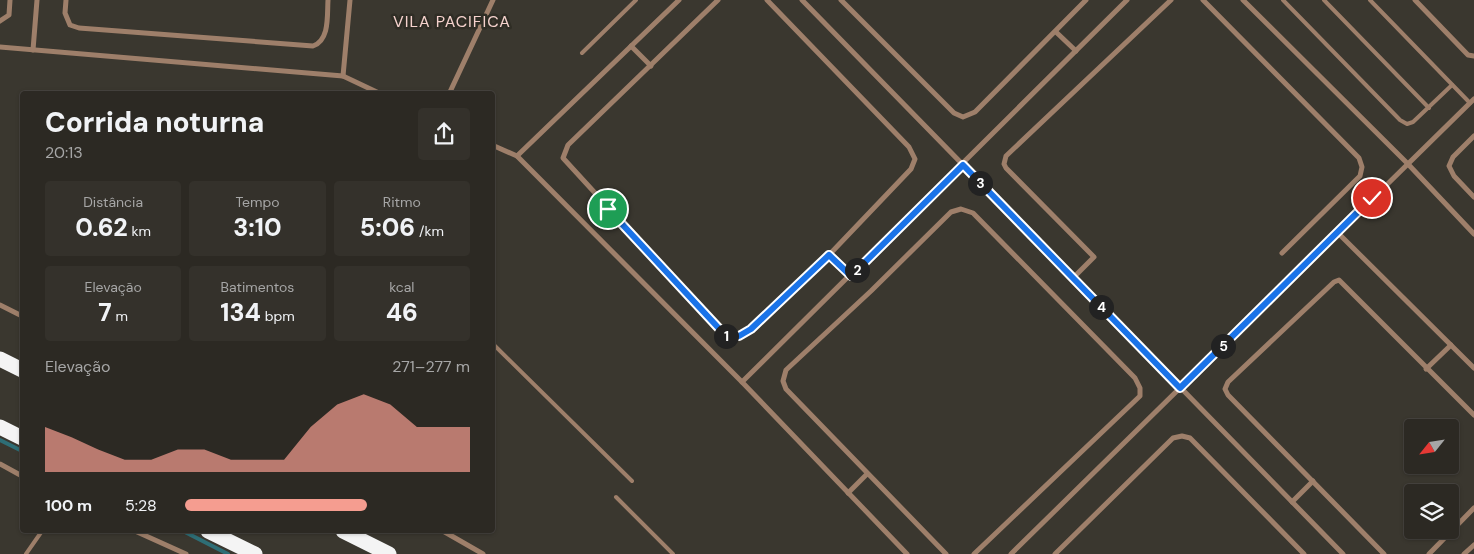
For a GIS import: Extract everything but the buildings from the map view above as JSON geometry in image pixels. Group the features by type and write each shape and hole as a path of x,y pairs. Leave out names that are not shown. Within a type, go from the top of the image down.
{"highway":[{"path":"0,359 20,369"},
{"path":"0,427 20,437"},
{"path":"212,533 255,554"},
{"path":"347,533 389,554"}],"street":[{"path":"0,21 9,15 10,0"},
{"path":"33,50 37,0"},
{"path":"66,0 67,20 70,25 79,28 313,46 322,40 326,33 328,0"},
{"path":"343,76 350,0"},
{"path":"450,91 493,0"},
{"path":"517,156 679,0"},
{"path":"718,0 568,145 563,158 569,167 726,336 739,336 751,329 829,255 911,169 915,159 909,147 767,0"},
{"path":"802,0 1342,554"},
{"path":"841,0 954,113 963,117 975,112 1086,0"},
{"path":"742,382 963,165 1127,0"},
{"path":"1073,278 1094,257 1006,168 1004,164 1006,156 1171,0"},
{"path":"1204,0 1359,158 1362,167 1360,176 1282,254"},
{"path":"1243,0 1407,163 1474,234"},
{"path":"1415,0 1468,55 1474,56"},
{"path":"1056,32 1076,51"},
{"path":"631,46 651,66"},
{"path":"0,47 343,76 375,91"},
{"path":"1010,554 1472,101"},
{"path":"1474,136 1454,157 1450,166 1454,176 1474,197"},
{"path":"495,146 517,156 742,382 906,554"},
{"path":"946,554 786,390 783,381 786,370 871,291 951,212 961,209 973,213 1135,378 1140,388 1140,396 974,554"},
{"path":"1337,232 1474,368"},
{"path":"829,255 851,276"},
{"path":"1384,554 1228,395 1225,389 1228,382 1334,282 1339,280 1474,415"},
{"path":"0,305 20,315"},
{"path":"1426,369 1451,345"},
{"path":"1055,554 1173,438 1182,436 1190,438 1304,554"},
{"path":"0,464 20,475"},
{"path":"848,493 867,474"},
{"path":"1292,502 1313,481"},
{"path":"1429,554 1474,508"},
{"path":"139,533 186,554"},
{"path":"447,533 484,554"},
{"path":"1464,554 1474,545"}],"lane":[{"path":"582,54 636,0"},
{"path":"1283,0 1400,120 1407,124 1413,122 1452,85"},
{"path":"1324,0 1429,108"},
{"path":"1370,0 1452,85 1472,101"},
{"path":"495,346 632,482"},
{"path":"616,497 673,554"},
{"path":"26,554 41,533"}],"waterway":[{"path":"0,440 20,450"},
{"path":"187,533 228,554"}],"district":[{"name":"VILA PACIFICA","path":"452,21"}],"route":[{"path":"608,209 726,336 739,336 751,329 829,255 851,276 963,165 1180,388 1372,198"}]}
